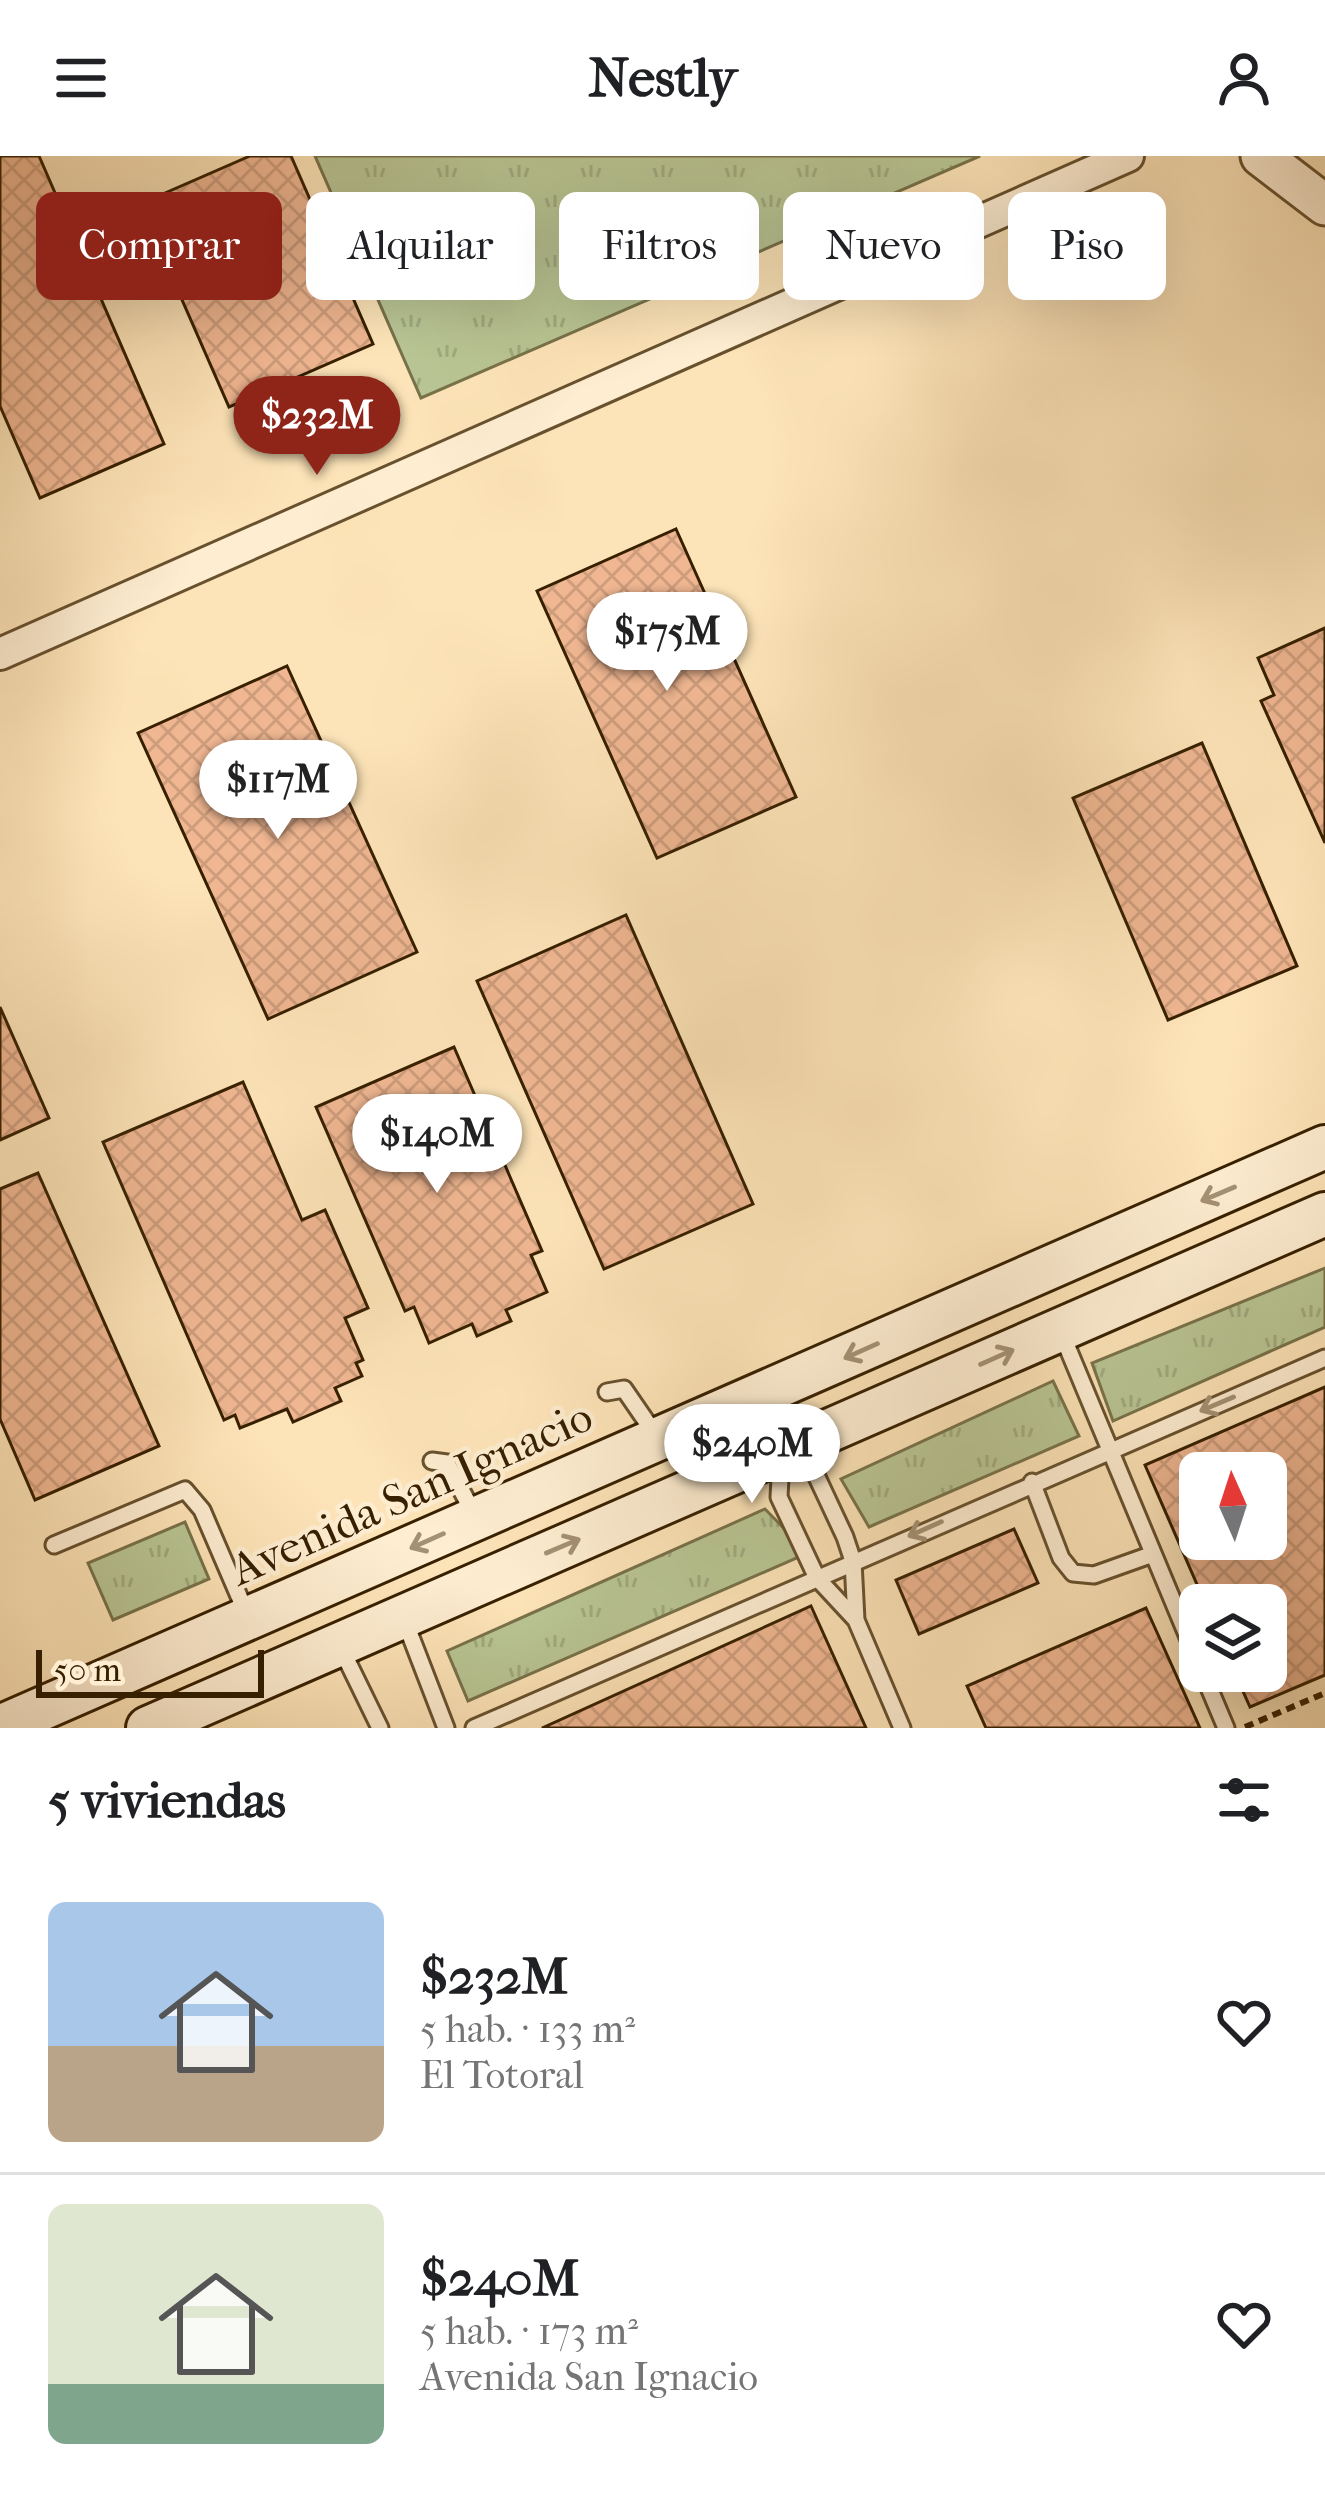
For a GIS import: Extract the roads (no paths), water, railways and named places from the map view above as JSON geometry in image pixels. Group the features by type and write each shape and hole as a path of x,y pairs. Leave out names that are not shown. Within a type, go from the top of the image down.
{"main road":[{"path":"139,1667 139,1699 154,1725 1322,1216 1300,1194 1310,1154"},
{"name":"Avenida San Ignacio","path":"0,1727 1310,1154"},
{"path":"1129,1232 1148,1240 1160,1258 1154,1288"}],"street":[{"path":"0,654 1127,156"},
{"path":"1261,156 1325,205"}],"lane":[{"path":"1060,1329 1179,1616"},
{"path":"473,1728 1325,1358"},
{"path":"607,1392 624,1389 659,1439"},
{"path":"784,1450 816,1475 854,1561 856,1620"},
{"path":"784,1450 779,1497 817,1578 856,1620 902,1728"},
{"path":"432,1461 447,1463 476,1519"},
{"path":"1032,1482 1060,1558 1073,1573 1094,1575 1153,1554"},
{"path":"54,1545 185,1490 202,1510 249,1620"},
{"path":"403,1616 446,1728"},
{"path":"339,1644 380,1728"},
{"path":"1211,1692 1226,1728"}]}
